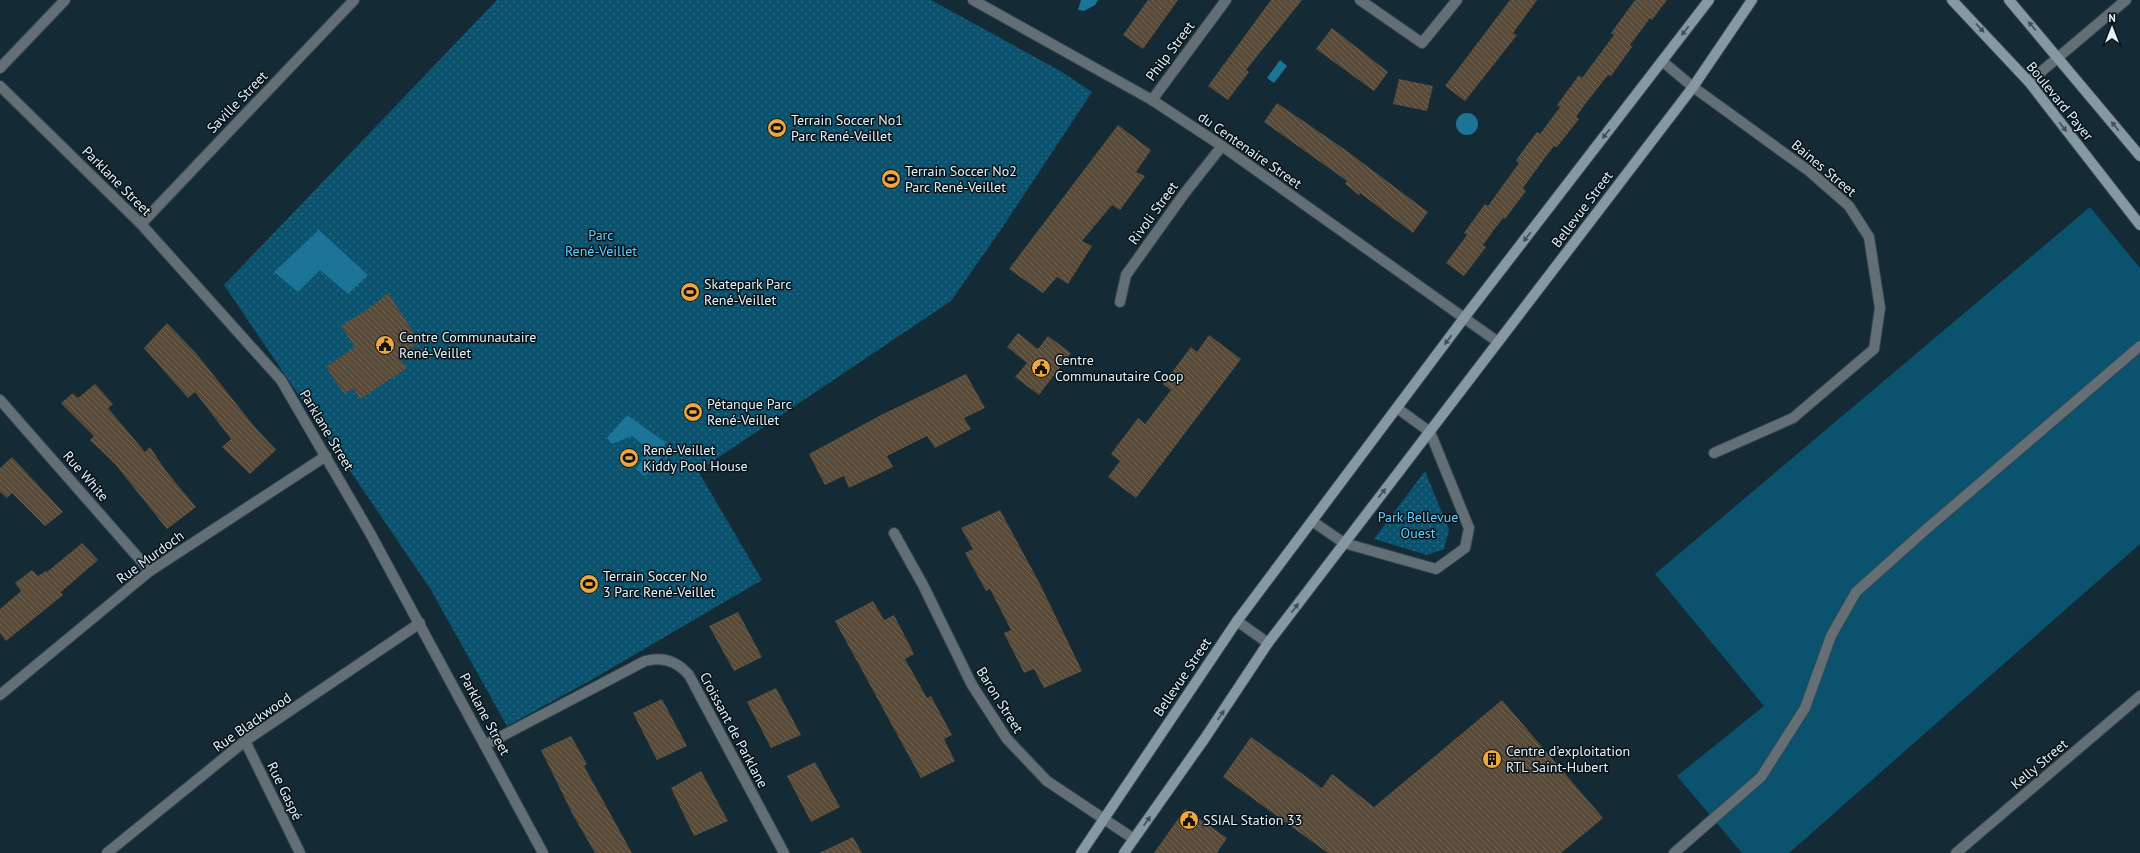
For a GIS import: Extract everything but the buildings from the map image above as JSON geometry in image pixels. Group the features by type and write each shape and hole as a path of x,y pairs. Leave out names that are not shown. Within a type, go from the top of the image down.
{"street":[{"path":"0,68 65,0"},
{"name":"Saville Street","path":"141,224 354,0"},
{"name":"Philp Street","path":"1152,100 1226,0"},
{"path":"1360,0 1422,43 1457,0"},
{"name":"Bellevue Street","path":"1081,853 1237,621 1464,318 1709,0"},
{"name":"Bellevue Street","path":"1124,853 1205,738 1268,643 1693,87 1752,0"},
{"name":"Boulevard Payer","path":"1952,0 2028,82 2140,225"},
{"name":"Boulevard Payer","path":"2009,0 2059,57 2140,156"},
{"path":"2028,82 2126,0"},
{"name":"du Centenaire Street","path":"980,2 1152,100 1222,146 1498,342"},
{"name":"Baines Street","path":"1662,61 1693,87 1810,171 1849,206 1869,237 1880,308 1874,349 1792,418 1714,453"},
{"name":"Parklane Street","path":"0,86 141,224 281,380 326,456 420,623 543,853"},
{"name":"Rivoli Street","path":"1120,302 1126,275 1184,194 1222,146"},
{"path":"1674,853 1761,777 1805,708 1831,636 1856,592 1923,532 2140,346"},
{"name":"Rue White","path":"0,400 150,571"},
{"path":"1312,521 1344,543 1436,569 1465,548 1469,528 1430,432 1397,408"},
{"name":"Rue Murdoch","path":"0,695 150,571 326,456"},
{"name":"Baron Street","path":"894,532 923,585 972,685 1007,739 1047,781 1134,839"},
{"path":"1237,621 1268,643"},
{"name":"Rue Blackwood","path":"107,853 245,741 420,623"},
{"name":"Croissant de Parklane","path":"485,745 645,661 658,658 671,661 682,667 688,674 784,853"},
{"name":"Kelly Street","path":"1956,853 2140,696"},
{"name":"Rue Gaspé","path":"245,741 300,853"}],"green space":[{"name":"Parc René-Veillet","path":"497,0 931,0 1062,72 1092,92 1002,228 951,301 698,471 762,580 593,679 507,726 431,590 224,285"},
{"path":"2090,207 2140,268 2140,544 1789,853 1742,853 1677,776 1764,706 1655,574"},
{"name":"Park Bellevue Ouest","path":"1425,471 1449,530 1444,549 1427,555 1374,539"}],"shaded area":[{"path":"1081,0 1098,0 1095,5 1084,11 1078,10"},
{"path":"1280,60 1287,66 1274,83 1267,78"},
{"path":"1467,113 1475,116 1478,124 1475,132 1467,135 1459,132 1456,124 1459,116"},
{"path":"319,230 368,275 348,294 320,270 298,292 274,272"},
{"path":"627,415 665,442 663,453 659,461 645,476 636,469 647,453 646,447 632,436 612,444 607,438"}],"place":[{"name":"Terrain Soccer No1 Parc René-Veillet","path":"777,128"},
{"name":"Terrain Soccer No2 Parc René-Veillet","path":"891,179"},
{"name":"Skatepark Parc René-Veillet","path":"690,292"},
{"name":"Centre Communautaire René-Veillet","path":"385,345"},
{"name":"Centre Communautaire Coop","path":"1041,368"},
{"name":"Pétanque Parc René-Veillet","path":"693,412"},
{"name":"René-Veillet Kiddy Pool House","path":"629,458"},
{"name":"Terrain Soccer No 3 Parc René-Veillet","path":"589,584"},
{"name":"Centre d'exploitation RTL Saint-Hubert","path":"1492,759"},
{"name":"SSIAL Station 33","path":"1189,820"}]}
